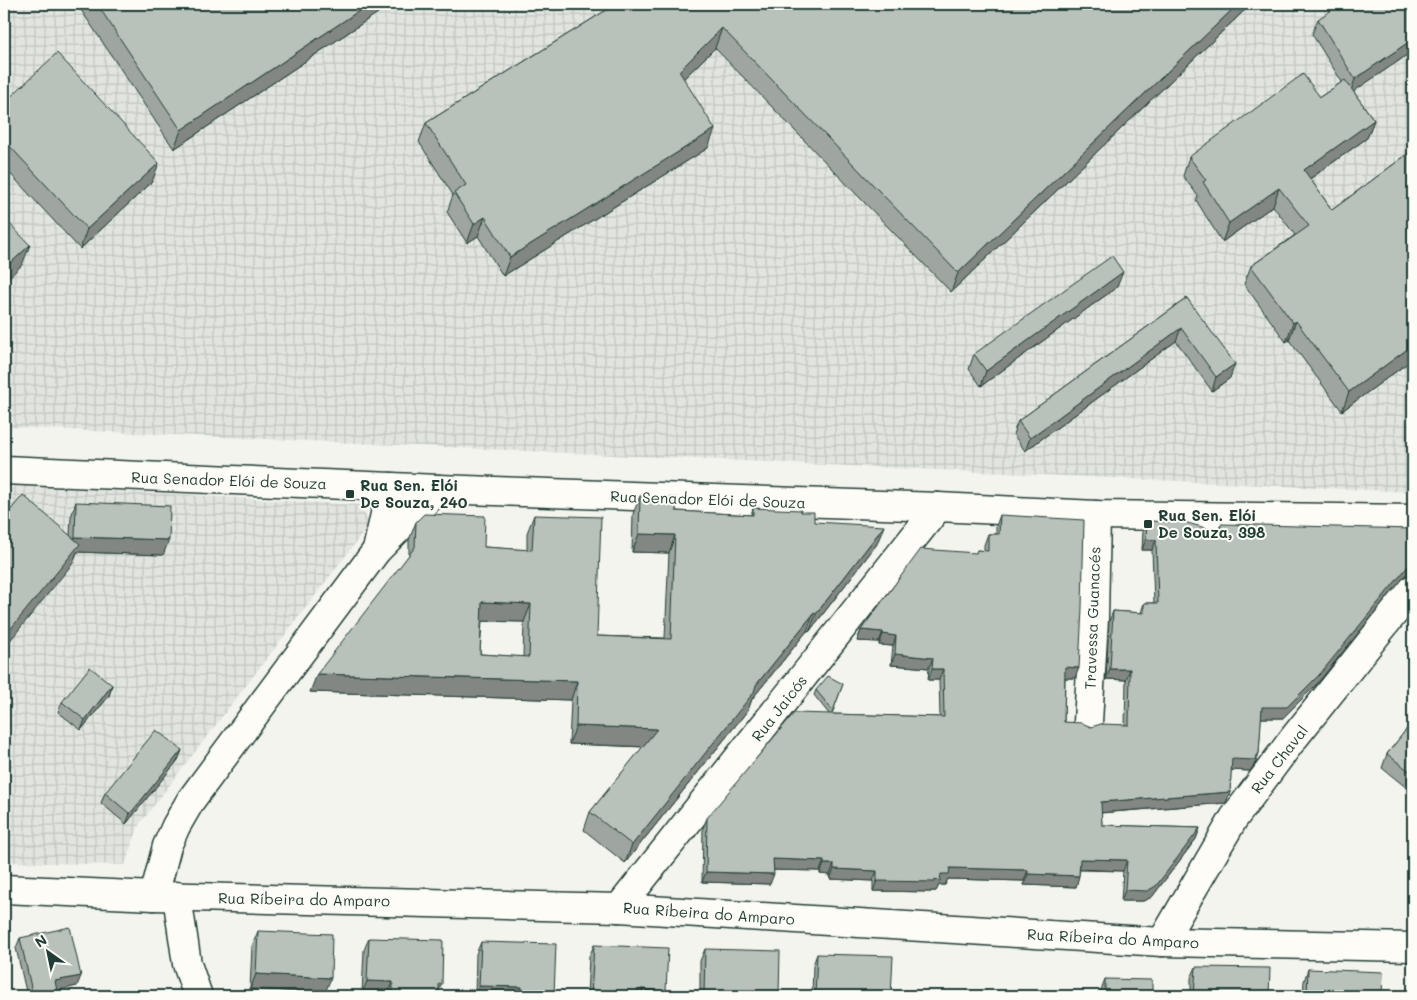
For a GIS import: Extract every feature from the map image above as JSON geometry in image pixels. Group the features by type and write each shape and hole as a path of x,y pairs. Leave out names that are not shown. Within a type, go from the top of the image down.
{"street":[{"name":"Rua Senador Elói de Souza","path":"4,470 1096,515 1413,519"},
{"path":"377,550 391,487"},
{"path":"198,996 166,896 167,846 176,826 191,800 377,550 438,489"},
{"name":"Rua Jaicós","path":"620,908 938,507"},
{"name":"Travessa Guanacés","path":"1088,722 1094,619 1096,515"},
{"name":"Rua Chaval","path":"1162,942 1234,818 1293,739 1413,589"},
{"name":"Rua Ríbeira do Amparo","path":"4,889 166,896 620,908 1162,942 1413,947"}],"shaded area":[{"path":"4,4 1413,4 1413,492 4,427"},
{"path":"14,485 360,505 370,524 139,825 125,865 4,862 4,497"}],"building":[{"path":"97,4 369,4 181,130"},
{"path":"616,4 1238,4 958,273 722,28 679,71 715,129 510,257 485,217 474,224 454,193 466,185 426,123"},
{"path":"1341,4 1413,4 1413,39 1355,79 1318,19"},
{"path":"57,53 159,163 87,229 4,140 4,103"},
{"path":"1303,74 1320,97 1345,80 1374,120 1304,170 1332,210 1413,150 1413,345 1349,392 1296,321 1293,323 1251,266 1309,226 1279,188 1229,223 1203,182 1206,180 1189,157"},
{"path":"4,218 30,245 4,269"},
{"path":"1112,256 1123,272 986,371 974,354"},
{"path":"1187,298 1235,364 1216,377 1181,328 1030,438 1018,421"},
{"path":"23,495 80,544 4,637 4,518"},
{"path":"640,496 677,498 676,511 753,515 753,508 801,510 801,512 814,512 814,522 884,526 816,614 814,613 756,685 754,692 632,845 590,812 657,729 576,726 577,681 317,674 415,547 416,522 424,514 485,516 484,547 532,550 534,515 601,517 597,636 671,639 675,535 639,534","holes":["482,602 531,604 529,657 480,654"]},
{"path":"76,502 170,506 169,540 75,537"},
{"path":"1000,515 1084,520 1079,668 1065,667 1064,722 1082,723 1091,727 1101,724 1129,725 1130,669 1110,669 1113,611 1144,613 1144,603 1158,603 1156,540 1146,539 1147,521 1184,522 1220,532 1221,524 1413,529 1413,560 1320,674 1287,707 1262,707 1259,753 1254,760 1232,759 1230,792 1101,802 1102,825 1200,828 1156,886 1147,891 1125,890 1127,860 1080,859 1079,876 1028,874 1028,870 950,868 949,874 941,874 940,881 935,880 935,882 877,881 877,871 834,869 834,864 824,864 824,861 773,859 774,874 706,872 707,818 794,713 944,717 943,669 932,669 933,658 895,654 896,636 883,634 883,632 861,630 921,549 976,553 977,550 988,551 988,534 999,534"},
{"path":"90,667 112,685 85,720 62,702"},
{"path":"828,676 843,684 833,711 816,690"},
{"path":"1413,721 1413,774 1387,754"},
{"path":"156,730 182,750 130,814 105,793"},
{"path":"70,927 81,976 55,981 58,996 33,996 20,938"},
{"path":"258,931 332,934 331,978 256,974"},
{"path":"369,938 443,940 442,984 439,984 439,996 393,996 393,982 367,981"},
{"path":"481,942 556,944 554,996 521,996 522,987 479,986"},
{"path":"594,945 668,948 666,991 641,989 641,991 637,991 637,996 591,996"},
{"path":"705,949 780,951 779,996 704,996"},
{"path":"817,954 893,956 891,996 815,996"},
{"path":"1196,967 1270,968 1269,996 1194,996"},
{"path":"1308,969 1383,972 1382,996 1307,996"},
{"path":"1105,979 1152,980 1152,996 1105,996"}],"place":[{"name":"Rua Sen. Elói De Souza, 240","path":"350,494"},
{"name":"Rua Sen. Elói De Souza, 398","path":"1148,524"}]}
